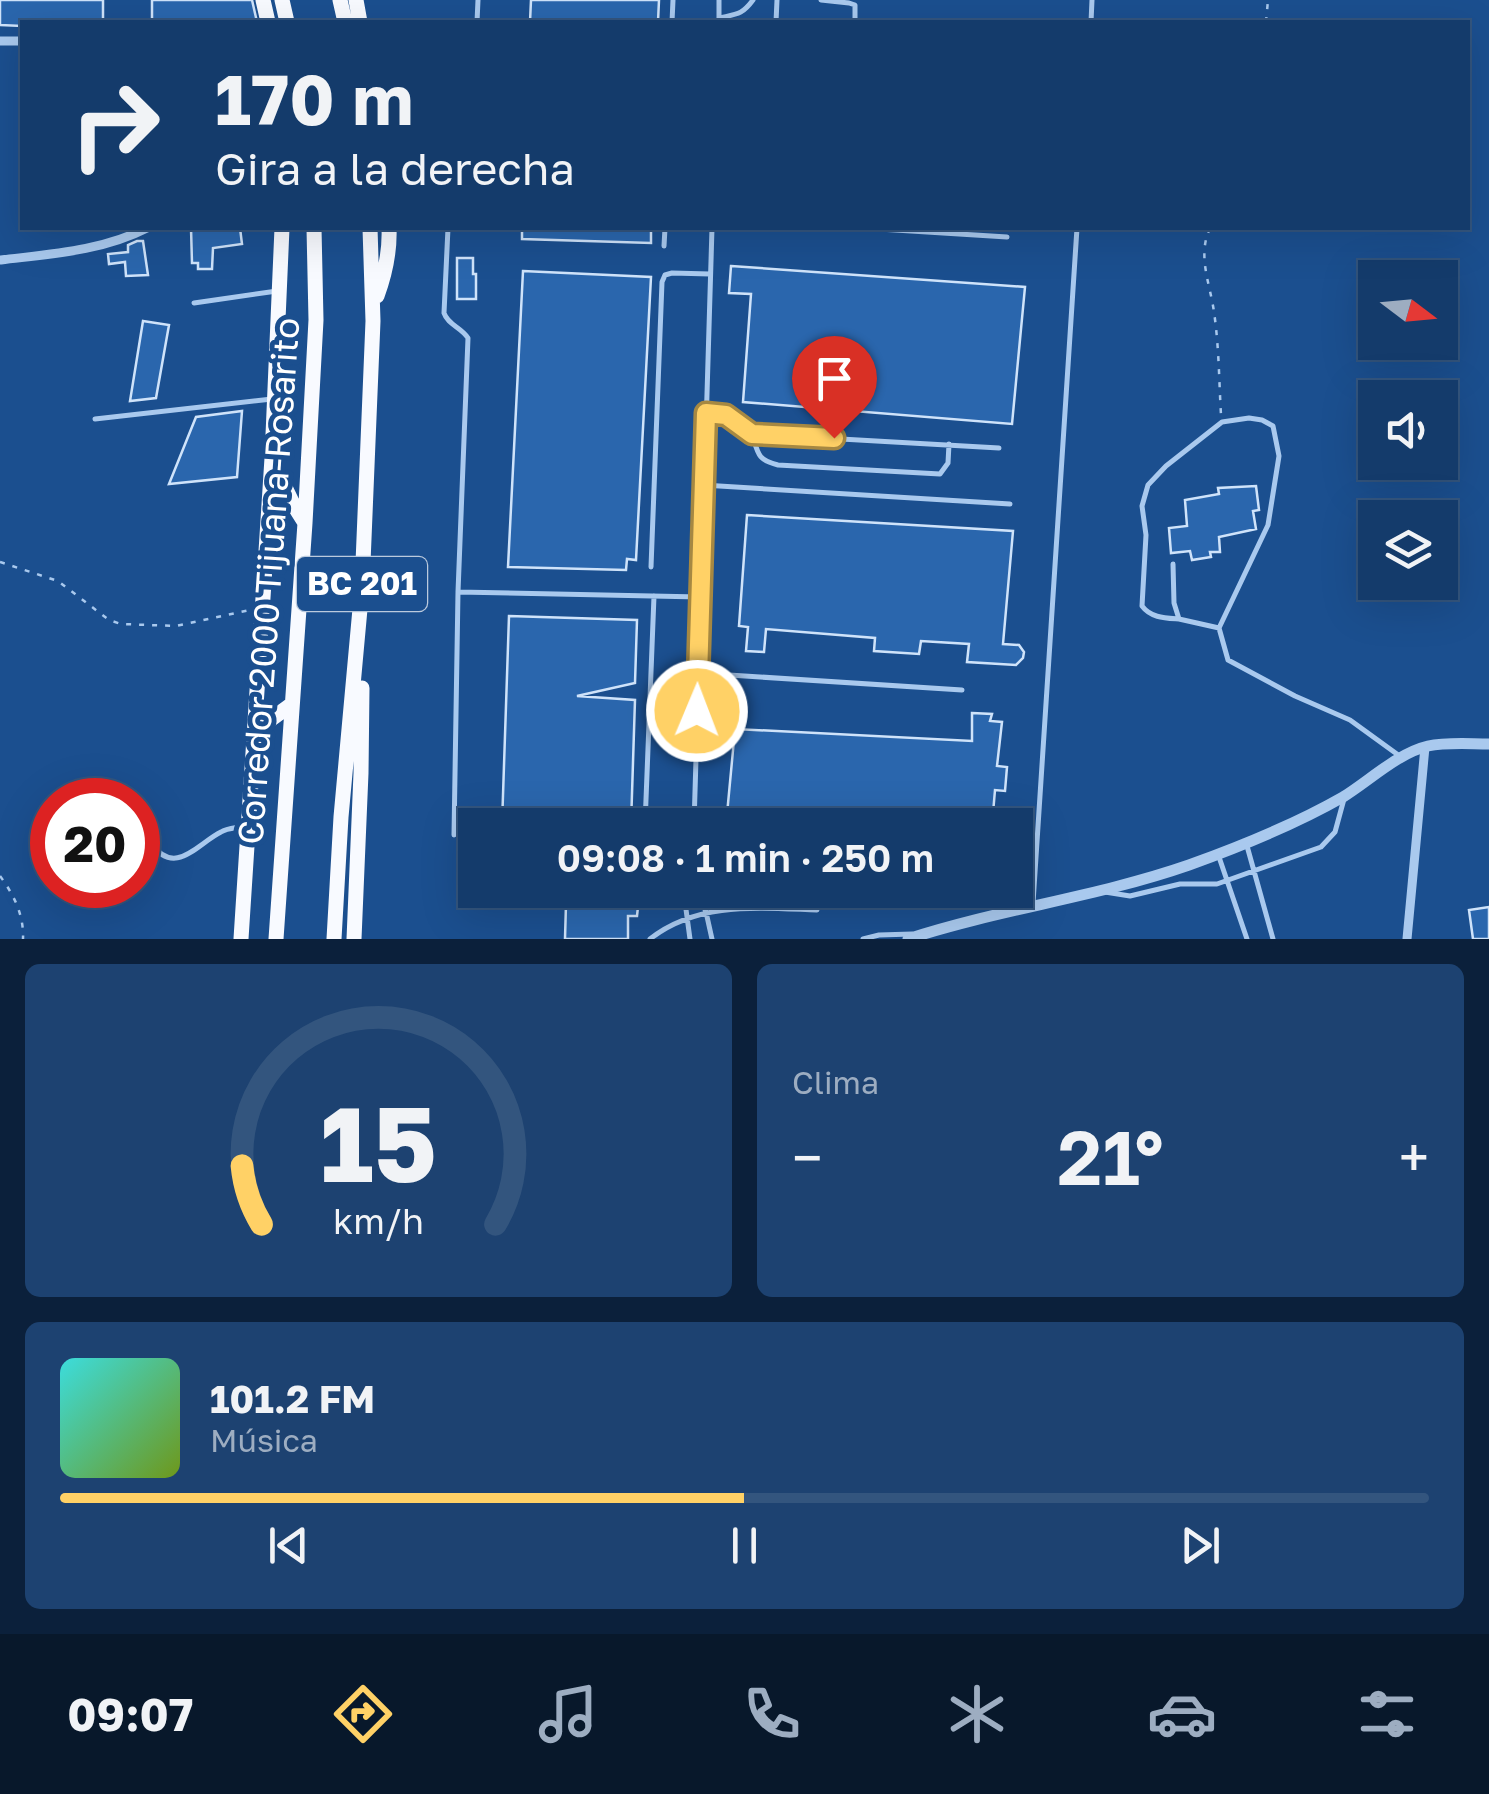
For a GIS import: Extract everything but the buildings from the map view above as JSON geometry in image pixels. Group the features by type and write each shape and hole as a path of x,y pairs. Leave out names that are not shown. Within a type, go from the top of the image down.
{"highway":[{"path":"241,939 272,458 282,230"},
{"name":"Corredor 2000 Tijuana-Rosarito","path":"276,939 316,320 314,230"},
{"name":"BC 201","path":"334,939 362,587 372,309 370,230"},
{"path":"372,309 384,276 389,230"},
{"path":"272,458 305,523"},
{"path":"354,939 362,774 362,587"},
{"path":"253,736 292,704"}],"street":[{"path":"1,260 110,243 142,230"},
{"path":"1033,906 1102,891 1186,866 1274,833 1425,746 1489,744"},
{"path":"1407,939 1425,746"},
{"path":"908,939 1024,908"}],"lane":[{"path":"720,0 719,20 740,14 753,0"},
{"path":"821,0 849,2 854,5 855,20"},
{"path":"448,230 444,313 446,320 464,330 468,338 454,835"},
{"path":"664,230 664,246"},
{"path":"694,808 712,230"},
{"path":"891,230 1007,238"},
{"path":"1033,891 1077,230"},
{"path":"651,566 662,282 672,273 710,274"},
{"path":"194,303 280,291"},
{"path":"95,419 275,399"},
{"path":"706,413 726,415 752,434 998,448"},
{"path":"1219,628 1156,617 1142,606 1146,535 1142,506 1148,485 1166,466 1222,422 1262,420 1273,426 1280,456 1268,525 1219,628 1228,660 1350,720 1402,758"},
{"path":"752,434 764,462 914,474 940,474 948,463 949,444"},
{"path":"703,485 1010,504"},
{"path":"1174,564 1174,603 1179,619"},
{"path":"458,592 700,597"},
{"path":"645,808 654,596"},
{"path":"698,673 962,690"},
{"path":"1102,891 1130,896 1180,884 1217,884 1322,847 1334,832 1344,796"},
{"path":"160,852 177,858 194,853 223,830 248,826"},
{"path":"1246,843 1272,939"},
{"path":"1218,854 1247,939"},
{"path":"685,908 690,939"},
{"path":"704,908 712,939"},
{"path":"650,939 706,912 743,908 817,910"},
{"path":"863,939 925,934"}],"path":[{"path":"1209,230 1204,240 1204,262 1214,314 1222,422"},
{"path":"0,562 58,581 109,620 121,624 176,626 262,607"},
{"path":"0,876 23,920 22,939"}],"route":[{"path":"697,711 706,413 726,415 752,434 834,438"}]}
